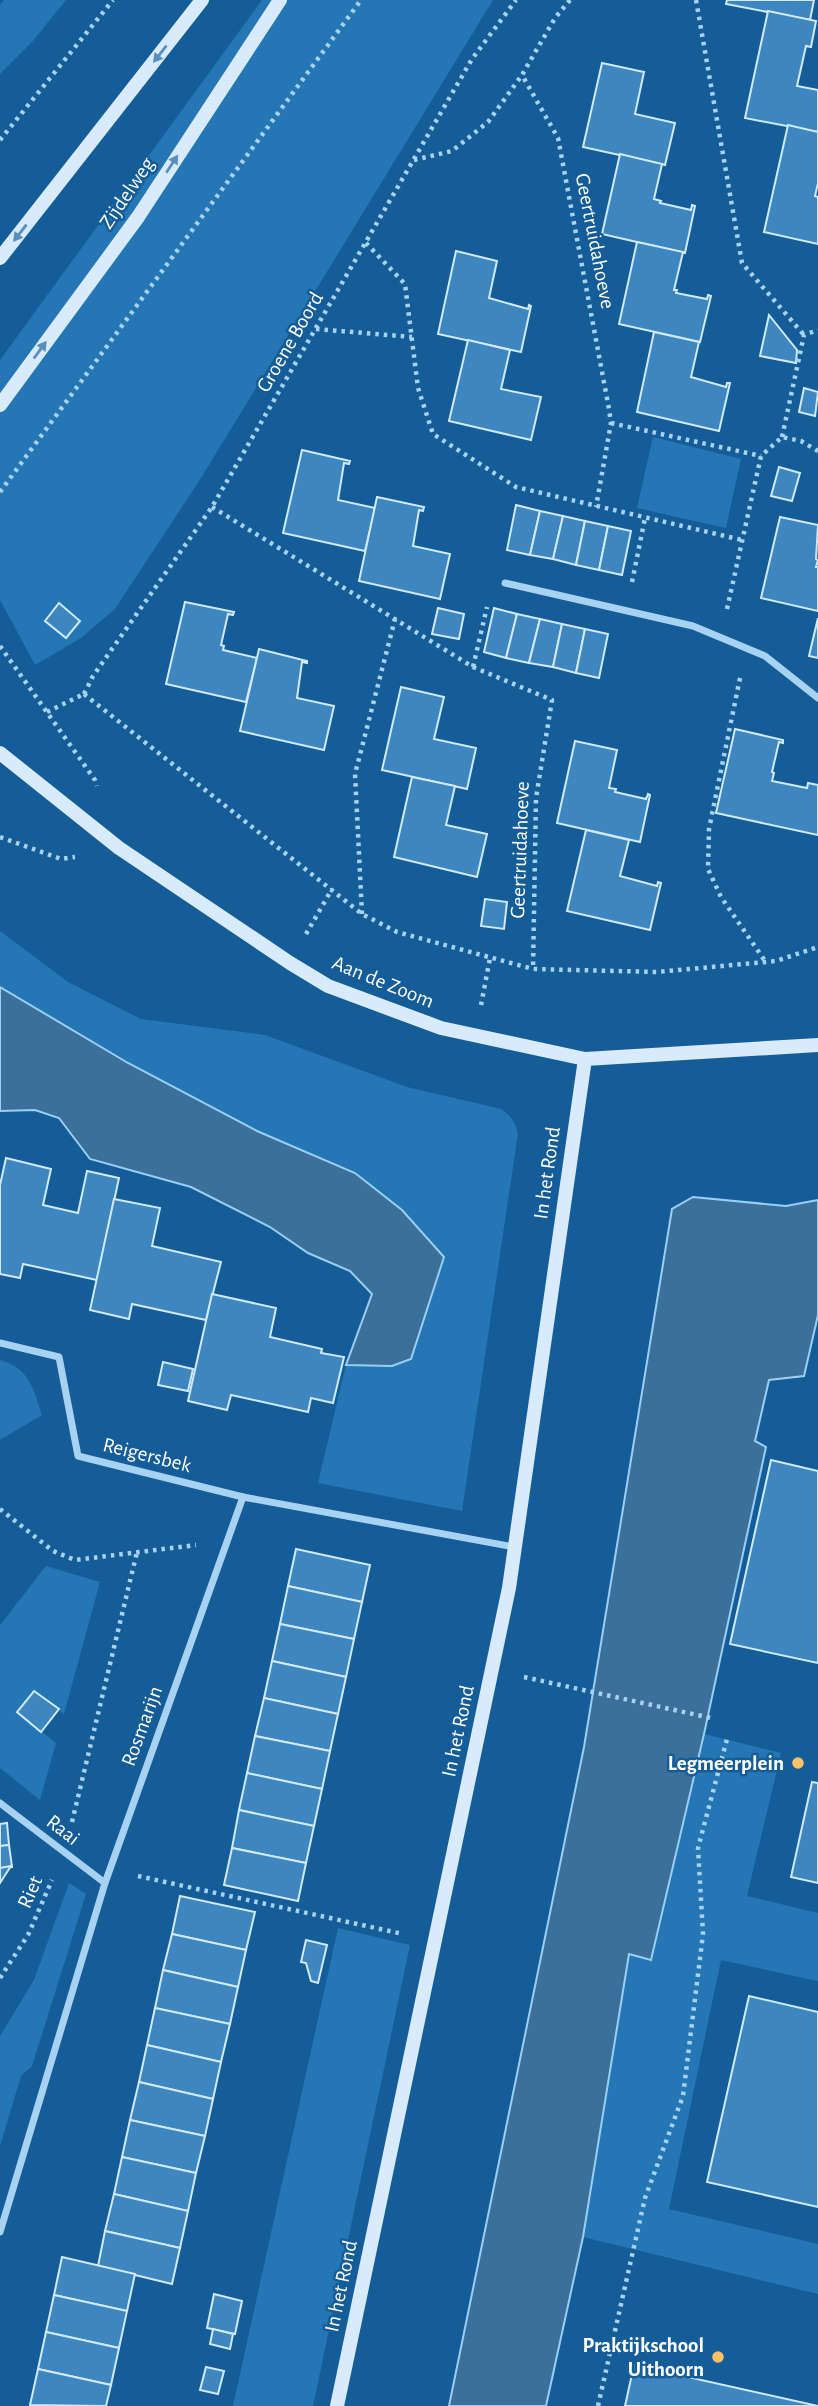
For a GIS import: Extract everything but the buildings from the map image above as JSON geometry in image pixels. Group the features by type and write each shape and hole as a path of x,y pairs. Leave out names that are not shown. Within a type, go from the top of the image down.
{"street":[{"path":"0,258 201,0"},
{"name":"Zijdelweg","path":"0,405 138,216 280,0"},
{"path":"505,583 693,626 765,656 818,698"},
{"name":"Aan de Zoom","path":"0,753 118,848 290,963 328,986 441,1028 585,1059 818,1045"},
{"name":"In het Rond","path":"337,2406 509,1588 585,1059"},
{"name":"Reigersbek","path":"0,1343 58,1357 78,1456 243,1497"},
{"path":"243,1497 514,1547"},
{"name":"Rosmarijn","path":"0,2232 105,1883 243,1497"},
{"name":"Raai","path":"0,1803 105,1883"}],"path":[{"path":"0,140 113,0"},
{"path":"0,492 361,0"},
{"name":"Groene Boord","path":"84,694 93,676 212,508 472,58 516,0"},
{"path":"413,160 452,151 488,122 522,75 555,18 570,0"},
{"path":"696,0 742,262 804,335"},
{"name":"Geertruidahoeve","path":"522,75 558,138 611,423 596,507"},
{"path":"366,243 405,284 418,388 433,434 516,488 742,540"},
{"path":"316,329 412,337"},
{"path":"804,335 818,330"},
{"path":"720,637 761,456 782,437 804,335"},
{"path":"611,423 761,456"},
{"path":"782,437 801,441 818,452"},
{"name":"Geertruidahoeve","path":"212,508 473,667 552,700 536,798 533,969"},
{"path":"626,610 646,518"},
{"path":"473,667 488,601 500,604 505,583"},
{"path":"362,914 355,775 395,619"},
{"path":"0,646 95,780 99,791"},
{"path":"747,648 709,829 708,869 721,897 766,961"},
{"path":"47,712 84,694 362,914 397,932 533,969 657,972 776,961 818,947"},
{"path":"0,836 61,859 118,848"},
{"path":"290,963 332,889"},
{"path":"476,1036 490,958"},
{"path":"0,1510 53,1551 75,1559 227,1541"},
{"name":"Riet","path":"0,1978 28,1935 64,1854 137,1552"},
{"path":"492,1671 711,1717"},
{"path":"598,2406 645,2198 683,2096 703,1934 698,1848 726,1739"},
{"path":"110,1870 435,1941"}],"shaded area":[{"path":"4,0 66,0 32,42 0,74 0,5"},
{"path":"262,0 493,0 201,478 115,609 81,638 35,665 0,600 0,360"},
{"path":"653,437 741,459 726,528 637,508"},
{"path":"0,931 68,982 141,1019 265,1035 407,1087 501,1109 512,1119 518,1133 462,1511 318,1483 346,1365 392,1366 355,1173 257,1131 128,1063 0,987"},
{"path":"0,987 128,1063 257,1131 355,1173 402,1210 444,1257 411,1359 392,1366 346,1365 372,1294 350,1271 308,1253 270,1227 191,1187 90,1159 59,1118 35,1110 0,1111"},
{"path":"693,1197 786,1206 818,1200 818,1315 804,1376 769,1380 755,1441 766,1447 704,1734 651,1960 629,1954 583,2237 546,2406 449,2406 584,1747 672,1209"},
{"path":"0,1360 24,1374 33,1388 42,1415 0,1440"},
{"path":"46,1566 100,1582 64,1714 34,1691 17,1712 56,1743 40,1800 0,1768 0,1625"},
{"path":"704,1734 781,1753 747,1896 818,1913 818,1981 721,1960 669,2209 818,2244 818,2294 583,2237 629,1953 651,1960"},
{"path":"69,1883 86,1894 32,2066 21,2076 0,2146 0,2036 34,1980"},
{"path":"338,1928 410,1945 313,2406 233,2406"}],"place":[{"name":"Legmeerplein","path":"798,1763"},
{"name":"Praktijkschool Uithoorn","path":"718,2357"}]}
